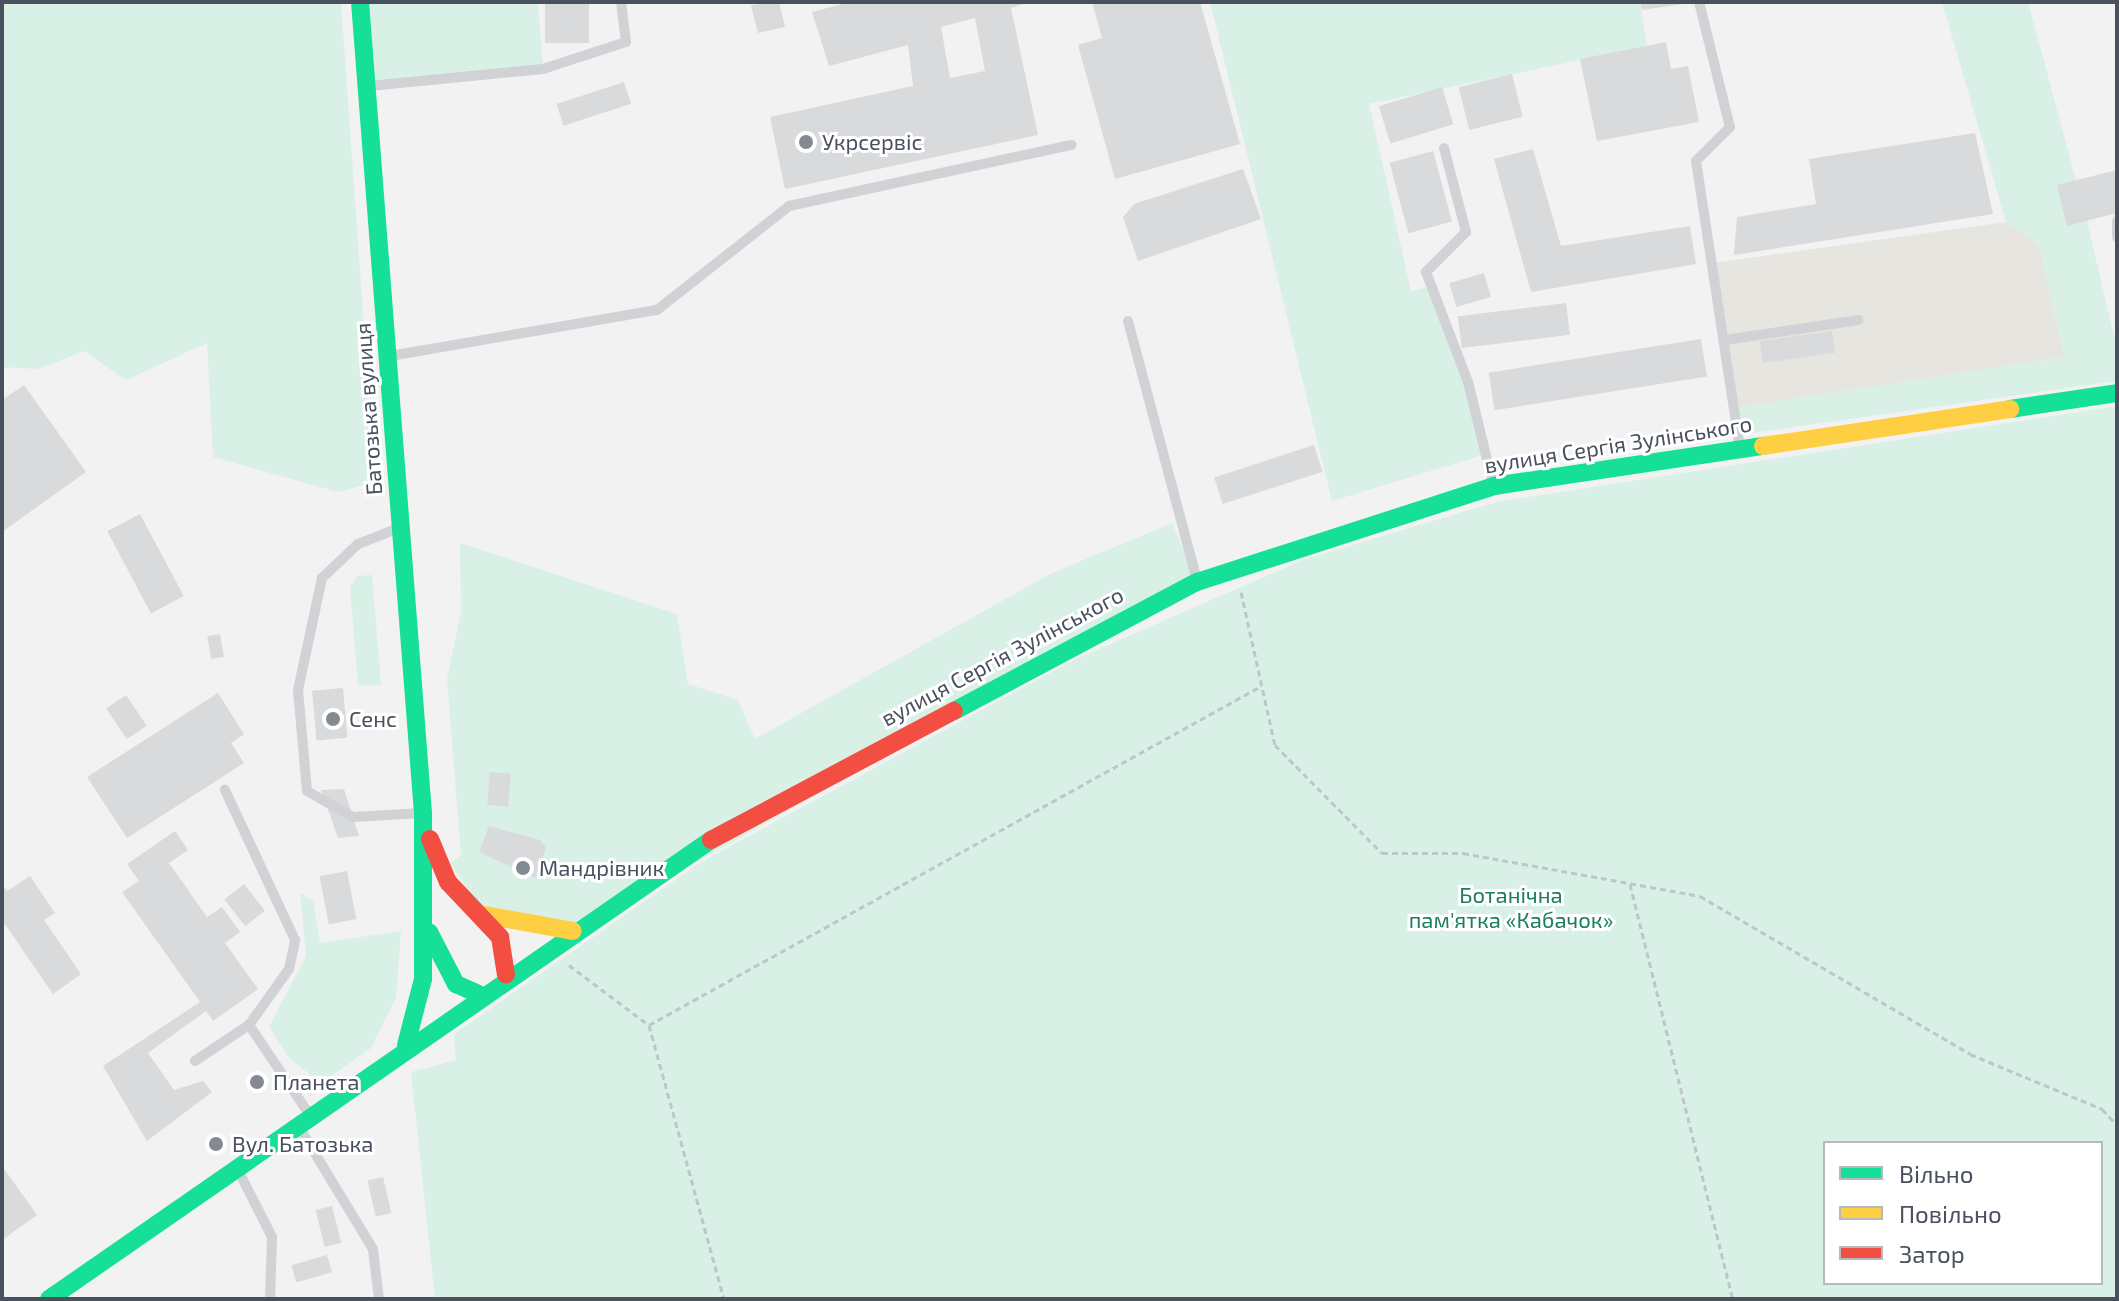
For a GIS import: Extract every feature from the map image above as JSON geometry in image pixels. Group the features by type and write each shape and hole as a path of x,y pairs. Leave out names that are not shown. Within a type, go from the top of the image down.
{"street":[{"name":"Батозька вулиця","path":"360,2 423,813 427,925 418,1010 406,1045"},
{"name":"вулиця Сергія Зулінського","path":"49,1299 478,994 744,821 1197,582 1494,486 2117,393"},
{"name":"Батозька вулиця","path":"423,813 448,882 485,915 500,937 506,975"},
{"path":"485,915 573,931"},
{"name":"Батозька вулиця","path":"427,925 450,975 478,994"}],"lane":[{"path":"367,86 543,69 626,42 621,2"},
{"path":"1699,2 1730,127 1696,161 1740,448"},
{"path":"388,357 657,310 789,206 1071,145"},
{"path":"1444,148 1466,232 1426,272 1468,382 1494,486"},
{"path":"2117,221 2117,237"},
{"path":"1725,340 1859,320"},
{"path":"1128,321 1197,582"},
{"path":"401,527 358,544 322,578 298,690 307,791 353,817 423,813"},
{"path":"195,1061 249,1025 289,969 295,940 225,790"},
{"path":"249,1025 373,1249 379,1299"},
{"path":"236,1168 272,1237 270,1299"}],"path":[{"path":"1234,569 1275,745 1382,853 1463,853 1700,896 1970,1054 2102,1109 2117,1125"},
{"path":"649,1025 1262,685"},
{"path":"1630,883 1733,1299"},
{"path":"548,948 649,1025 724,1299"}],"shaded area":[{"path":"2006,222 2038,244 2065,357 1734,408 1713,263"}],"green space":[{"path":"2,2 341,2 375,482 338,492 213,457 207,343 126,380 84,351 38,369 2,367"},
{"path":"360,2 538,2 543,69 367,86"},
{"path":"1210,2 1640,2 1647,46 1369,104 1411,291 1428,287 1468,382 1486,454 1332,501"},
{"path":"1942,2 2028,2 2087,221 2117,349 2117,381 1738,435 1734,408 2065,357 2038,244 2006,222"},
{"name":"Ботанічна пам'ятка «Кабачок»","path":"2117,406 2117,1299 435,1299 411,1072 456,1060 454,1034 701,862 1076,659 1303,560 1496,502"},
{"path":"1172,523 1197,582 573,931 485,915 451,864 461,855 447,679 461,611 460,543 677,614 688,684 738,700 755,739 1050,574"},
{"path":"372,575 381,685 358,686 350,587 358,576"},
{"path":"300,893 313,901 320,943 401,931 396,998 371,1048 321,1083 289,1058 269,1027 306,956"}],"building":[{"path":"545,2 589,2 589,43 545,43"},
{"path":"779,2 785,27 758,33 751,5"},
{"path":"850,2 1029,2 1011,8 1038,135 785,189 770,117 913,86 908,45 829,66 812,12","holes":["975,18 985,71 950,78 941,27"]},
{"path":"1092,2 1200,2 1240,144 1115,179 1078,45 1102,38"},
{"path":"1640,2 1684,2 1684,4 1642,10"},
{"path":"1666,42 1671,69 1688,66 1699,122 1597,141 1580,59"},
{"path":"1512,74 1523,117 1469,130 1459,87"},
{"path":"624,82 631,104 564,126 556,104"},
{"path":"1442,87 1453,124 1390,144 1379,106"},
{"path":"1975,133 1993,214 1734,255 1737,217 1816,204 1809,159"},
{"path":"1533,149 1561,246 1690,226 1696,264 1531,292 1494,159"},
{"path":"1433,151 1452,222 1408,233 1390,163"},
{"path":"1243,169 1261,219 1138,261 1123,217 1134,204"},
{"path":"2117,170 2117,213 2067,226 2057,185"},
{"path":"1484,273 1491,297 1456,307 1449,283"},
{"path":"1566,303 1570,335 1462,348 1458,316"},
{"path":"1832,331 1835,353 1763,363 1760,341"},
{"path":"1701,339 1707,377 1495,410 1489,373"},
{"path":"24,385 86,472 2,532 2,400"},
{"path":"1314,445 1323,472 1223,504 1214,477"},
{"path":"140,514 184,596 151,613 107,531"},
{"path":"220,634 224,657 211,659 207,636"},
{"path":"343,688 347,738 316,741 312,691"},
{"path":"218,693 244,734 231,743 244,763 127,838 87,777"},
{"path":"126,695 147,726 127,739 106,708"},
{"path":"490,772 511,774 508,807 487,805"},
{"path":"344,789 359,836 338,838 321,790"},
{"path":"489,826 540,840 546,848 535,878 479,852"},
{"path":"175,831 188,850 169,863 207,917 222,907 240,932 225,943 258,989 213,1021 206,1011 148,1053 174,1090 203,1081 212,1092 147,1141 103,1066 200,1002 122,892 139,881 127,864"},
{"path":"347,871 356,919 329,924 320,876"},
{"path":"30,876 55,913 44,920 81,974 53,994 2,920 2,885 7,891"},
{"path":"244,884 265,911 245,926 224,899"},
{"path":"5,1170 37,1215 2,1240 2,1172"},
{"path":"383,1177 391,1213 376,1217 367,1181"},
{"path":"332,1206 341,1243 325,1247 316,1210"},
{"path":"327,1255 332,1272 296,1283 291,1265"}],"traffic: fast":[{"path":"360,2 423,813 423,979 406,1045"},
{"path":"2010,409 2117,393"},
{"path":"954,711 1197,582 1494,486 1763,446"},
{"path":"49,1299 711,840"},
{"path":"429,932 456,984 478,994"}],"traffic: slow":[{"path":"1763,446 2010,409"},
{"path":"485,915 573,931"}],"traffic: jam":[{"path":"711,840 954,711"},
{"path":"430,839 448,882 500,937 506,975"}],"place":[{"name":"Укрсервіс","path":"806,142"},
{"name":"Сенс","path":"333,719"},
{"name":"Мандрівник","path":"523,868"},
{"name":"Планета","path":"257,1082"},
{"name":"Вул. Батозька","path":"216,1144"}]}
